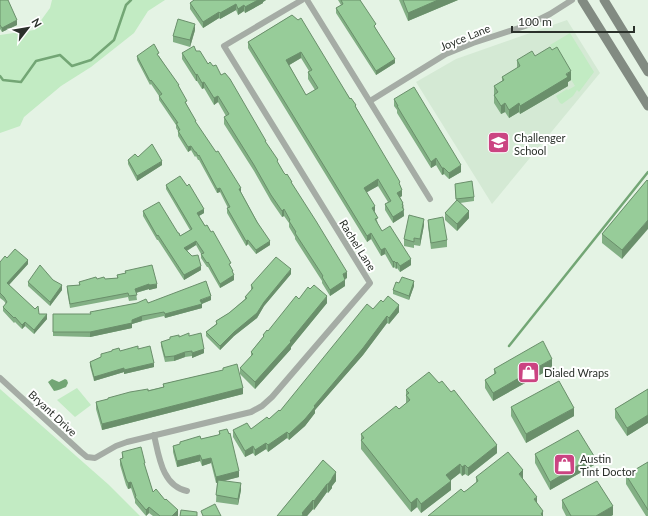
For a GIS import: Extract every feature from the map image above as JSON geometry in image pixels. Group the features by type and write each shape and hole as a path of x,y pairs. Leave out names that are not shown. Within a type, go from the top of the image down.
{"main road":[{"path":"582,0 648,106"},
{"path":"604,0 648,72"}],"street":[{"name":"Rachel Lane","path":"94,458 116,446 154,435 251,412 262,406 272,397 370,283 224,46 302,0"},
{"path":"307,0 430,199"},
{"name":"Joyce Lane","path":"370,101 446,54 473,43 528,25 550,14 572,0"},
{"name":"Bryant Drive","path":"0,378 81,452 88,457 94,458"},
{"path":"154,435 166,476 172,484 181,490 187,491"}],"shaded area":[{"path":"52,0 165,0 148,11 134,33 91,67 61,86 24,117 20,126 0,133 0,35 34,30 50,8"},
{"name":"Challenger School","path":"567,20 600,73 492,204 416,82 456,59"},
{"path":"570,33 594,72 579,92 577,90 573,96 562,104 556,96 575,86 550,45"},
{"path":"52,379 59,382 65,379 68,383 66,387 54,391 48,382"},
{"path":"77,388 91,405 75,417 57,400"},
{"path":"0,389 109,485 140,516 0,516"}],"building":[{"path":"0,0 8,0 17,20 2,28 0,25"},
{"path":"194,0 258,0 238,9 236,4 203,22 190,3"},
{"path":"341,0 360,0 376,24 374,26 395,59 376,71 336,8 343,4"},
{"path":"403,0 438,0 408,13"},
{"path":"292,15 298,20 301,18 350,99 351,98 356,105 355,106 400,182 399,183 402,190 397,193 403,203 402,207 404,210 393,217 385,204 391,201 378,179 364,188 375,206 372,208 378,218 375,219 382,231 390,226 411,259 400,266 397,262 393,262 385,248 381,250 371,233 367,236 248,42","holes":["301,52 312,70 308,72 318,88 306,95 286,60"]},
{"path":"178,19 195,24 190,40 173,36"},
{"path":"154,44 159,53 157,54 179,85 187,101 185,102 195,121 216,152 218,151 241,188 239,189 257,222 270,241 256,250 248,240 246,241 227,208 230,207 220,188 217,189 199,155 198,156 191,146 188,147 178,131 180,130 176,123 178,123 159,96 162,94 151,80 150,81 137,56"},
{"path":"194,46 196,51 200,51 208,64 210,62 213,66 216,65 221,75 225,73 230,79 265,141 278,160 277,161 284,173 286,175 287,174 347,272 343,274 345,280 330,290 322,277 323,276 295,233 296,232 284,209 282,211 271,195 224,117 229,114 218,96 214,98 204,82 202,83 197,74 196,75 182,53"},
{"path":"550,47 552,50 557,47 571,71 566,74 568,77 520,106 519,103 509,110 505,103 501,106 494,95 498,92 494,86 504,80 502,77 520,66 517,60 532,51 535,56"},
{"path":"414,87 461,165 449,173 442,168 436,158 431,162 394,99"},
{"path":"152,144 162,161 137,176 128,160 135,154 138,157"},
{"path":"180,176 187,186 189,184 204,209 197,213 205,226 207,225 211,232 213,231 231,263 229,264 234,275 220,284 208,262 207,263 201,254 204,253 196,241 184,248 192,256 198,255 201,266 184,275 158,235 157,236 143,211 159,202 180,236 192,229 166,185"},
{"path":"647,180 648,220 622,250 602,234"},
{"path":"472,181 474,197 456,199 455,184"},
{"path":"457,200 469,211 457,224 445,213"},
{"path":"409,215 424,219 420,239 414,238 414,242 404,239"},
{"path":"443,217 447,240 431,243 428,220"},
{"path":"15,249 28,260 7,283 35,309 38,306 39,314 47,314 34,330 25,322 22,325 3,307 7,302 0,293 0,262 5,256 7,258"},
{"path":"276,257 291,269 257,313 220,346 206,332 217,324 216,321 229,313 247,298 245,297 253,288 251,285"},
{"path":"40,265 53,280 62,285 50,302 28,282"},
{"path":"152,265 157,284 149,284 135,289 137,295 129,296 128,293 70,304 67,286 80,285 79,282 96,277 97,279 104,277 105,279 118,278 117,275 126,273 125,271"},
{"path":"402,277 414,281 409,296 393,290 396,282 399,283"},
{"path":"206,281 211,296 200,300 202,304 165,314 164,312 142,316 132,320 132,323 90,332 53,332 53,314 91,314 90,312 137,303 146,299 148,303"},
{"path":"314,285 327,296 290,341 291,342 255,382 240,368 253,354 251,352 264,336 263,335 267,330 268,331 296,296 299,299 308,287 310,289"},
{"path":"388,296 399,305 389,318 387,316 305,419 289,434 287,432 268,445 266,443 255,450 253,446 245,451 233,430 247,423 251,429 267,417 269,419 279,410 280,411 367,304 373,309 381,300 383,302"},
{"path":"189,333 189,336 201,333 204,349 192,353 192,351 185,352 174,356 165,357 161,342 170,339 170,337 179,335 179,337"},
{"path":"543,341 552,359 493,393 485,380 496,373 494,369"},
{"path":"138,346 138,349 150,346 154,363 124,370 124,368 94,377 90,362 101,357 101,354 119,348 120,351"},
{"path":"237,364 243,388 102,424 96,402 130,392 148,389 148,391 164,387 163,384 223,370 223,368"},
{"path":"429,372 439,383 442,381 451,392 454,390 497,445 468,468 465,465 462,467 460,464 446,475 451,481 421,504 417,498 411,503 361,440 364,438 361,434 396,406 399,409 410,400 406,395 409,393 406,390"},
{"path":"559,381 574,408 526,434 511,407"},
{"path":"648,389 648,415 627,428 615,409"},
{"path":"227,429 229,434 230,433 239,471 216,477 211,458 202,460 200,455 177,461 173,446 180,444 180,442 200,436 201,439 218,435 220,434 219,431"},
{"name":"Austin Tint Doctor","path":"578,430 594,456 550,482 535,454"},
{"path":"141,447 144,463 153,492 156,489 165,500 166,499 178,510 172,516 160,516 149,507 146,510 135,497 136,496 131,482 128,483 126,479 120,459 123,458 122,452"},
{"path":"508,452 523,470 519,474 537,497 534,499 543,511 541,514 543,516 428,516 461,489 464,492 467,490 478,481 476,477"},
{"path":"323,460 336,472 314,501 313,500 302,513 302,516 277,516"},
{"path":"648,462 648,510 626,475"},
{"path":"218,480 241,483 238,499 216,495"},
{"path":"597,481 613,506 596,516 571,516 562,500"},
{"path":"215,504 221,516 203,516 201,511"},
{"path":"181,510 197,512 197,516 180,516"}],"waterway":[{"path":"0,76 3,80 21,82 36,61 60,55 72,66 91,60 114,40 126,5 131,0"},
{"path":"509,346 648,172"}],"place":[{"name":"Challenger School","path":"498,143"},
{"name":"Dialed Wraps","path":"528,372"},
{"name":"Austin Tint Doctor","path":"564,464"}]}
